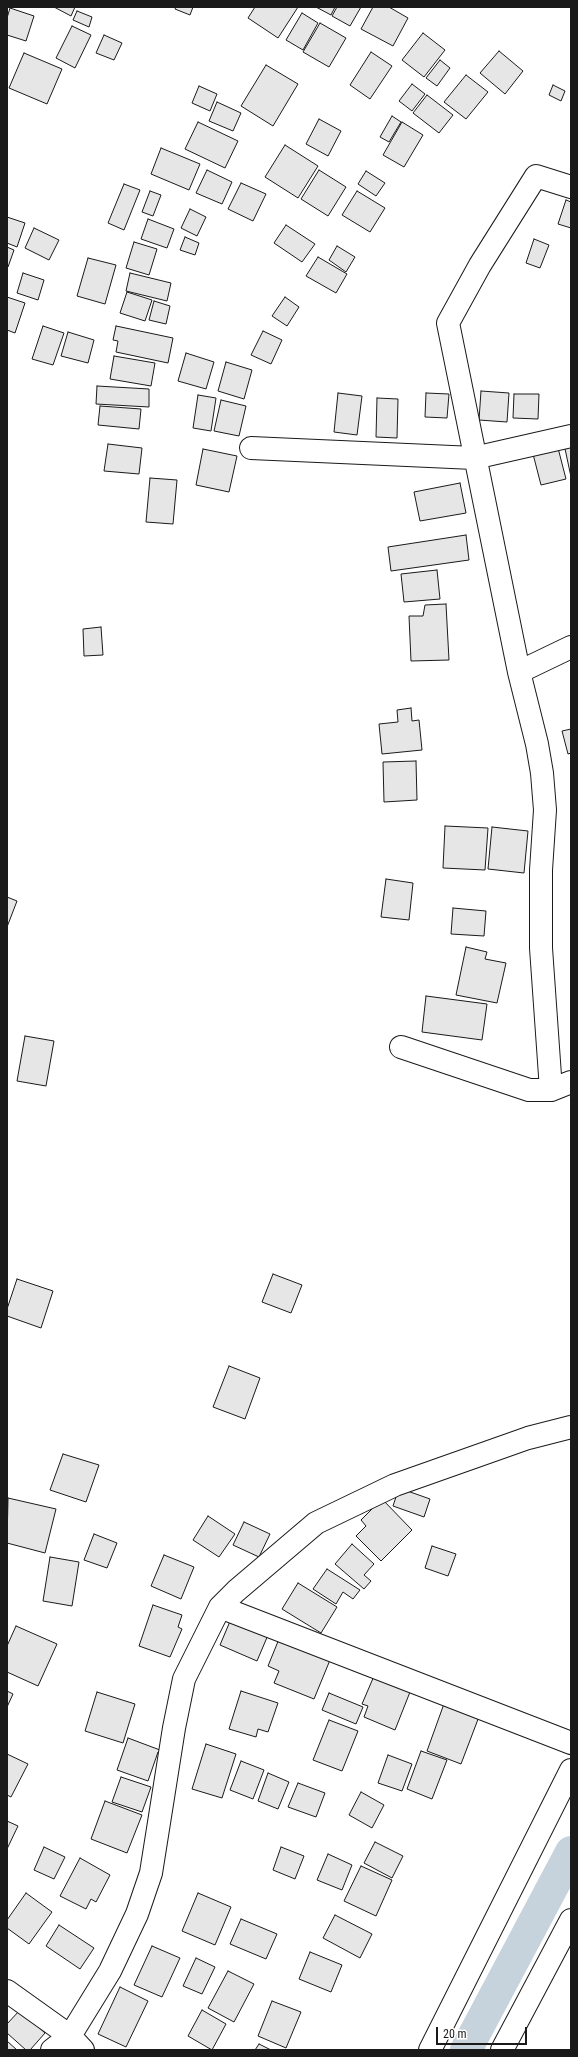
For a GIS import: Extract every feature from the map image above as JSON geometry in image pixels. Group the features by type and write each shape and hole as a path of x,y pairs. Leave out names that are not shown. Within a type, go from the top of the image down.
{"street":[{"path":"551,1090 540,905 545,810 543,780 537,744 519,672 474,458 459,371 448,323 480,265 536,176 571,187"},
{"path":"251,448 474,458 571,436"},
{"path":"519,672 571,647"},
{"path":"401,1047 529,1090 551,1090 571,1082"},
{"path":"52,2050 76,2043 137,1914 151,1873 174,1728 184,1679 220,1607 236,1590 316,1523 395,1485 528,1438 571,1427"},
{"path":"220,1607 571,1743"},
{"path":"430,2050 571,1770"},
{"path":"502,2050 571,1920"},
{"path":"7,1991 76,2043"}],"building":[{"path":"54,7 75,7 71,16"},
{"path":"176,7 193,7 190,15 175,9"},
{"path":"255,7 298,7 278,38 248,18"},
{"path":"316,7 335,7 331,15"},
{"path":"337,7 361,7 350,26 332,16"},
{"path":"373,7 389,7 408,18 393,46 361,29"},
{"path":"10,8 34,16 26,41 7,35 7,18"},
{"path":"77,11 92,17 89,27 73,20"},
{"path":"302,13 318,23 303,50 286,40"},
{"path":"320,23 346,38 329,67 303,52"},
{"path":"72,26 91,35 75,68 56,58"},
{"path":"423,33 445,50 424,77 402,60"},
{"path":"104,35 122,43 114,60 96,53"},
{"path":"499,51 523,71 505,94 480,73"},
{"path":"371,52 392,66 370,99 350,85"},
{"path":"24,53 62,69 47,104 9,88"},
{"path":"440,60 450,68 437,86 426,78"},
{"path":"266,65 298,84 273,126 241,106"},
{"path":"466,75 488,92 466,119 444,102"},
{"path":"412,84 425,94 412,111 399,101"},
{"path":"553,85 565,91 561,101 549,95"},
{"path":"199,86 217,94 210,111 192,103"},
{"path":"427,95 453,115 439,133 413,113"},
{"path":"217,102 241,113 233,131 209,121"},
{"path":"392,116 401,122 389,142 380,137"},
{"path":"319,119 341,131 328,156 306,144"},
{"path":"198,122 238,141 225,168 185,149"},
{"path":"402,122 423,135 404,167 383,155"},
{"path":"285,145 318,166 298,198 265,177"},
{"path":"161,148 200,164 189,190 151,174"},
{"path":"207,170 232,182 222,204 196,193"},
{"path":"319,170 346,187 328,216 301,199"},
{"path":"366,171 385,183 376,196 358,184"},
{"path":"241,183 266,194 253,221 228,209"},
{"path":"124,184 140,190 124,230 108,223"},
{"path":"150,191 161,195 153,216 142,212"},
{"path":"357,191 385,208 370,232 342,215"},
{"path":"566,200 571,202 571,228 558,224"},
{"path":"190,209 206,217 197,236 181,228"},
{"path":"7,217 25,223 17,247 7,243"},
{"path":"148,219 174,229 167,248 141,239"},
{"path":"286,225 315,244 302,262 274,243"},
{"path":"34,228 59,240 49,260 25,248"},
{"path":"185,237 199,243 195,255 180,250"},
{"path":"534,239 549,245 540,268 526,263"},
{"path":"134,242 157,249 149,275 126,268"},
{"path":"337,246 355,257 346,272 329,260"},
{"path":"7,247 14,250 8,267 7,267"},
{"path":"318,257 347,274 336,293 306,276"},
{"path":"88,258 116,265 105,304 77,296"},
{"path":"23,273 44,280 38,300 17,293"},
{"path":"130,273 171,283 167,301 126,291"},
{"path":"127,292 152,300 145,321 120,313"},
{"path":"7,297 25,303 15,333 7,330"},
{"path":"285,297 299,307 287,326 272,316"},
{"path":"154,301 170,306 166,324 149,320"},
{"path":"43,326 64,333 53,365 32,359"},
{"path":"116,326 173,338 168,363 116,352 118,341 113,340"},
{"path":"263,331 282,340 271,364 251,355"},
{"path":"68,332 94,340 88,363 61,356"},
{"path":"186,353 214,362 206,389 178,381"},
{"path":"114,356 155,363 151,386 110,379"},
{"path":"226,362 252,370 244,399 218,391"},
{"path":"97,386 149,389 149,407 96,404"},
{"path":"481,391 509,393 507,422 479,420"},
{"path":"338,393 362,396 357,435 334,432"},
{"path":"426,393 449,394 447,418 425,417"},
{"path":"514,394 539,394 538,419 513,418"},
{"path":"198,395 216,398 211,431 193,428"},
{"path":"377,398 398,399 397,438 376,437"},
{"path":"221,400 246,406 239,436 214,431"},
{"path":"100,406 141,409 139,429 98,425"},
{"path":"571,443 571,477 564,444"},
{"path":"108,444 142,448 139,474 104,471"},
{"path":"558,448 566,479 541,485 533,454"},
{"path":"203,449 237,456 229,492 196,485"},
{"path":"150,478 177,480 173,524 146,522"},
{"path":"460,483 466,513 420,521 414,492"},
{"path":"466,535 469,560 391,571 388,547"},
{"path":"437,570 440,599 404,602 401,574"},
{"path":"446,604 449,660 411,661 409,616 423,616 425,605"},
{"path":"101,627 103,655 84,656 83,629"},
{"path":"411,708 412,721 419,720 422,750 382,754 379,724 398,722 397,710"},
{"path":"571,729 571,753 568,754 562,731"},
{"path":"416,761 417,800 384,802 383,762"},
{"path":"445,826 488,828 485,870 443,868"},
{"path":"492,827 528,831 524,873 488,869"},
{"path":"386,879 413,883 409,920 381,917"},
{"path":"7,897 17,901 7,927"},
{"path":"453,908 486,911 484,936 451,934"},
{"path":"466,947 487,952 485,959 506,963 497,1003 456,995"},
{"path":"426,996 487,1004 482,1040 422,1032"},
{"path":"25,1036 54,1041 46,1086 17,1081"},
{"path":"273,1274 302,1285 291,1313 262,1302"},
{"path":"17,1279 53,1291 41,1328 7,1316 7,1309"},
{"path":"229,1366 260,1378 245,1419 213,1407"},
{"path":"63,1454 99,1465 86,1502 50,1490"},
{"path":"399,1488 430,1499 424,1517 393,1506"},
{"path":"8,1498 56,1509 45,1553 7,1543"},
{"path":"382,1499 412,1530 381,1561 356,1536 366,1526 361,1520"},
{"path":"208,1516 235,1534 219,1557 193,1540"},
{"path":"244,1522 270,1534 259,1557 233,1545"},
{"path":"94,1534 117,1543 107,1568 84,1560"},
{"path":"352,1544 374,1564 364,1575 371,1581 364,1589 335,1564"},
{"path":"432,1546 456,1554 448,1576 425,1568"},
{"path":"164,1555 194,1567 181,1599 151,1586"},
{"path":"50,1557 79,1562 72,1606 43,1601"},
{"path":"327,1569 360,1590 353,1599 343,1592 336,1604 313,1589"},
{"path":"298,1583 337,1607 321,1633 282,1609"},
{"path":"153,1605 182,1615 178,1627 182,1629 170,1657 139,1646"},
{"path":"231,1619 268,1635 257,1661 220,1645"},
{"path":"16,1626 57,1644 38,1686 7,1672 7,1646"},
{"path":"279,1639 330,1660 314,1699 274,1683 279,1671 268,1666"},
{"path":"374,1676 410,1692 395,1730 364,1717 368,1706 362,1704"},
{"path":"7,1691 13,1694 7,1707"},
{"path":"241,1691 278,1703 268,1732 258,1729 256,1737 229,1729"},
{"path":"97,1692 135,1704 123,1743 85,1731"},
{"path":"329,1693 363,1707 356,1724 322,1710"},
{"path":"445,1701 480,1714 461,1764 427,1751"},
{"path":"329,1720 358,1731 342,1771 313,1760"},
{"path":"128,1738 160,1750 148,1781 117,1770"},
{"path":"206,1744 236,1754 222,1798 192,1789"},
{"path":"421,1751 447,1760 432,1799 407,1789"},
{"path":"7,1754 28,1764 11,1797 7,1795"},
{"path":"388,1755 412,1764 402,1791 378,1783"},
{"path":"241,1761 264,1770 253,1799 230,1790"},
{"path":"268,1773 289,1782 278,1809 258,1801"},
{"path":"121,1777 151,1787 142,1812 112,1802"},
{"path":"298,1783 325,1793 316,1817 288,1807"},
{"path":"361,1792 384,1805 372,1828 349,1815"},
{"path":"105,1801 142,1815 127,1853 91,1839"},
{"path":"7,1821 18,1826 7,1849"},
{"path":"375,1842 403,1856 392,1878 364,1863"},
{"path":"44,1847 65,1857 54,1879 34,1870"},
{"path":"281,1847 304,1856 295,1879 273,1870"},
{"path":"328,1854 352,1865 342,1890 317,1880"},
{"path":"80,1858 110,1875 96,1902 91,1899 86,1909 60,1896"},
{"path":"361,1866 392,1880 376,1916 344,1901"},
{"path":"26,1893 52,1912 29,1944 7,1928 7,1920"},
{"path":"198,1893 231,1907 215,1945 182,1931"},
{"path":"335,1915 372,1934 360,1958 323,1938"},
{"path":"241,1919 277,1934 266,1959 230,1944"},
{"path":"59,1925 94,1948 80,1969 46,1946"},
{"path":"152,1946 180,1958 162,1997 134,1985"},
{"path":"310,1952 342,1965 331,1992 299,1979"},
{"path":"196,1958 215,1967 202,1994 183,1986"},
{"path":"228,1971 254,1984 234,2022 208,2008"},
{"path":"120,1987 148,2001 126,2047 98,2034"},
{"path":"272,2001 301,2012 286,2048 258,2036"},
{"path":"20,2010 45,2033 30,2050 26,2050 7,2033 7,2024"},
{"path":"202,2010 226,2024 212,2050 188,2036"},
{"path":"7,2041 17,2050 7,2050"},
{"path":"259,2044 271,2050 255,2050"}],"waterway":[{"path":"466,2050 571,1852"}]}
